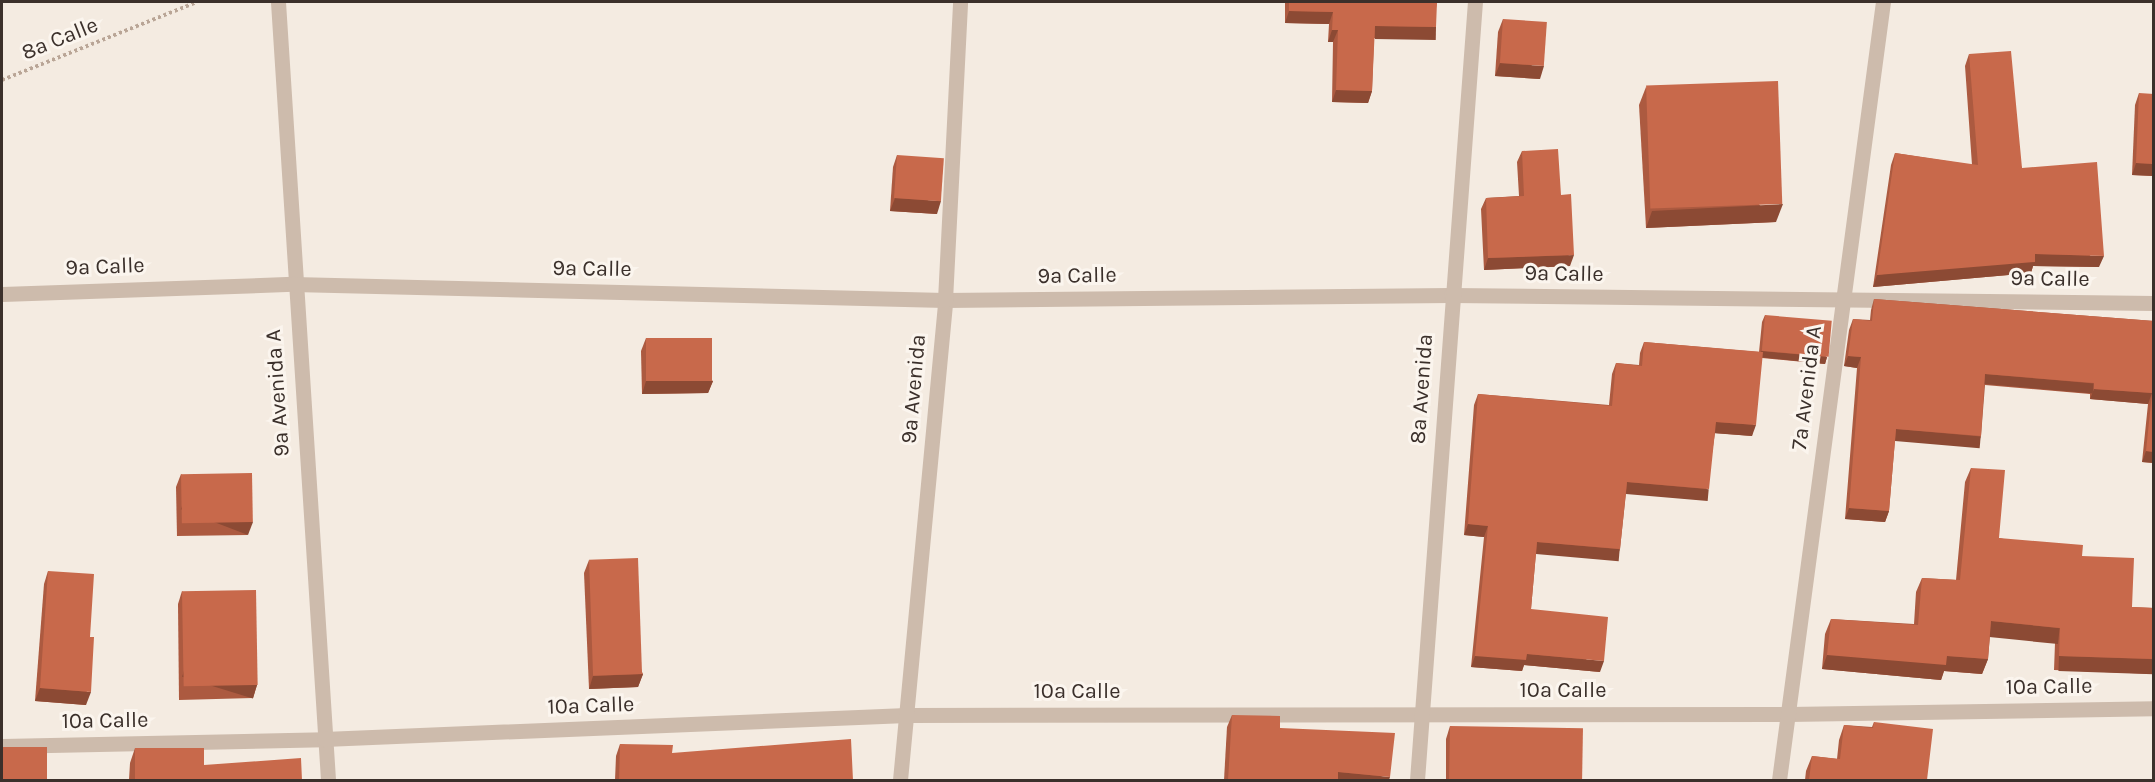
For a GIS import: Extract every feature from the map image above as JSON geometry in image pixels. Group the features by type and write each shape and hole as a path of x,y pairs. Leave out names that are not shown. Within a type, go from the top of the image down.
{"street":[{"name":"9a Avenida A","path":"278,2 293,284 328,780"},
{"name":"9a Avenida","path":"900,780 945,300 960,2"},
{"name":"8a Avenida","path":"1417,780 1451,295 1475,2"},
{"name":"7a Avenida A","path":"1779,780 1841,299 1883,2"},
{"name":"9a Calle","path":"2,294 293,284 945,300 1451,295 2154,303"},
{"name":"10a Calle","path":"2,746 324,739 907,716 1788,714 2154,708"}],"path":[{"name":"8a Calle","path":"2,80 197,2"}],"building":[{"path":"1289,2 1437,2 1436,27 1375,26 1372,91 1336,90 1338,30 1332,30 1333,12 1289,11"},
{"path":"1503,19 1547,22 1544,66 1500,63"},
{"path":"2011,51 2022,168 2097,162 2104,256 2035,254 2035,262 1877,275 1895,153 1978,165 1969,54"},
{"path":"1778,81 1782,204 1650,209 1646,86"},
{"path":"2139,93 2154,94 2154,164 2136,163"},
{"path":"1558,149 1561,195 1571,194 1574,255 1488,258 1486,198 1524,196 1522,151"},
{"path":"897,155 944,158 941,201 894,198"},
{"path":"1874,299 2154,321 2154,452 2146,451 2152,393 2094,389 2094,383 1985,374 1981,436 1896,429 1889,511 1849,508 1861,357 1848,356 1853,319 1872,321"},
{"path":"1765,315 1832,321 1829,357 1762,351"},
{"path":"646,338 712,338 712,381 646,381"},
{"path":"1644,342 1763,352 1756,425 1716,422 1709,489 1627,482 1620,549 1537,542 1531,609 1608,617 1604,661 1527,654 1526,660 1475,656 1488,526 1468,524 1478,394 1612,406 1616,363 1642,366"},
{"path":"1971,468 2005,470 1999,538 2083,545 2082,556 2134,558 2132,607 2154,608 2154,659 2059,656 2060,628 1991,621 1988,659 1947,656 1946,665 1827,655 1831,619 1918,625 1922,578 1960,580"},
{"path":"252,473 253,522 182,523 181,474"},
{"path":"638,558 642,674 593,676 589,560"},
{"path":"48,571 94,574 90,637 94,637 91,692 40,688"},
{"path":"256,590 258,685 184,686 182,591"},
{"path":"1232,715 1280,716 1280,728 1395,733 1390,777 1338,772 1338,780 1228,780"},
{"path":"1874,722 1933,729 1927,780 1809,780 1812,756 1840,759 1844,725 1873,728"},
{"path":"1450,726 1583,728 1582,780 1449,780"},
{"path":"851,739 853,780 619,780 620,744 673,745 672,753"},
{"path":"2,747 47,747 47,780 2,780"},
{"path":"135,748 204,748 204,765 301,758 302,780 135,780"}]}
